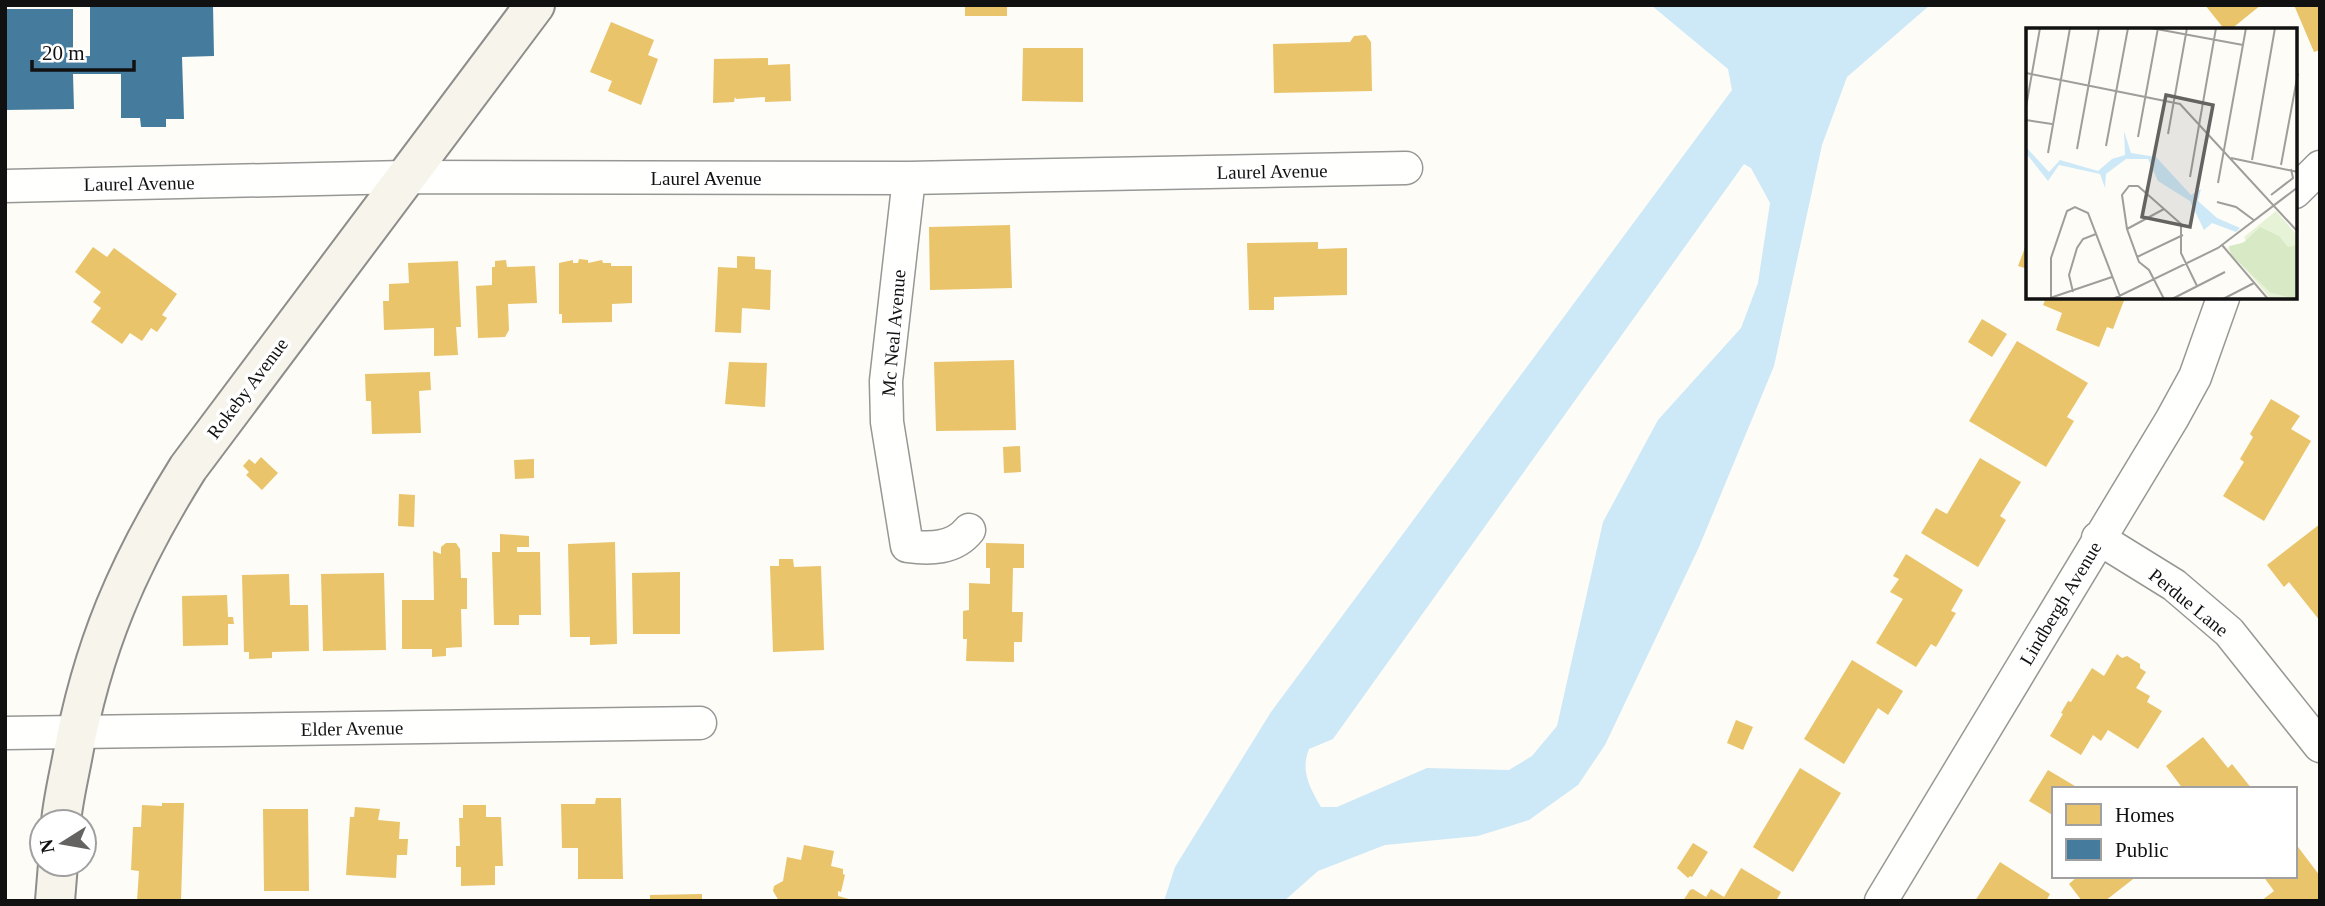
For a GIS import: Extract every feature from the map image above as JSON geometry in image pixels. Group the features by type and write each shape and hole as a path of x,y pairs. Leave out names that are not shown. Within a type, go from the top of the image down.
{"street":[{"name":"Rokeby Avenue","path":"63,808 77,732 93,667 113,608 153,524 188,468 534,5"},
{"path":"2297,190 2320,167"},
{"name":"Laurel Avenue","path":"5,187 405,177 909,178 1406,168"},
{"name":"Mc Neal Avenue","path":"909,178 886,381 887,422 907,546 927,549 960,541 969,530"},
{"name":"Lindbergh Avenue","path":"1881,901 2172,419 2195,377 2223,299"},
{"name":"Perdue Lane","path":"2098,538 2174,585 2229,632 2320,746"},
{"name":"Elder Avenue","path":"5,733 700,723"},
{"path":"55,901 57,878"}],"water":[{"path":"1651,5 1930,5 1847,77 1822,145 1774,366 1699,547 1605,745 1578,785 1529,820 1478,836 1385,845 1318,871 1284,901 1164,901 1175,867 1271,712 1732,90 1728,69","holes":["1744,164 1751,168 1770,203 1758,283 1741,328 1658,420 1603,522 1557,726 1532,756 1509,770 1427,768 1337,807 1321,807 1306,772 1309,749 1333,739"]}],"building: Homes":[{"path":"965,5 1007,5 1007,16 965,16"},
{"path":"2205,5 2261,5 2232,28 2223,28"},
{"path":"2294,5 2320,5 2320,50 2314,52"},
{"path":"611,22 654,40 648,55 658,59 641,105 608,91 612,81 590,72"},
{"path":"1366,35 1371,42 1372,91 1274,93 1273,44 1350,42 1354,36"},
{"path":"1023,48 1083,48 1083,102 1022,101"},
{"path":"768,58 768,65 790,64 791,101 765,102 765,97 735,97 734,102 713,103 714,59"},
{"path":"1010,225 1012,288 930,290 929,227"},
{"path":"1318,242 1318,249 1347,248 1347,295 1274,297 1274,310 1249,310 1247,243"},
{"path":"2026,245 2026,268 2018,266"},
{"path":"93,247 107,257 114,248 177,294 162,315 167,318 157,332 151,328 142,341 130,333 122,344 91,322 101,308 93,302 101,292 75,272"},
{"path":"737,256 755,257 755,269 771,270 770,310 742,308 741,333 715,332 718,267 737,268"},
{"path":"579,259 588,260 588,263 602,260 603,263 611,263 611,266 632,266 632,303 612,304 612,322 562,323 562,314 559,314 559,263 573,260 573,263 578,263"},
{"path":"506,260 507,267 535,266 537,303 508,304 509,330 505,337 478,338 476,286 492,285 492,267 495,267 495,261"},
{"path":"458,261 461,327 456,327 458,355 434,356 434,328 384,330 383,301 389,301 389,284 409,283 408,263"},
{"path":"2046,299 2125,299 2113,329 2107,327 2099,347 2056,330 2062,313 2043,305"},
{"path":"1982,319 2007,334 1992,357 1968,342"},
{"path":"2017,341 2088,383 2067,417 2074,421 2046,467 1969,421"},
{"path":"1014,360 1016,430 936,431 934,362"},
{"path":"729,362 767,363 765,407 725,404"},
{"path":"430,372 431,390 419,391 421,433 372,434 371,401 366,401 365,374"},
{"path":"2271,399 2300,416 2291,429 2311,441 2264,521 2223,496 2244,462 2240,459 2253,437 2250,434"},
{"path":"1020,446 1021,472 1004,473 1003,447"},
{"path":"261,457 278,473 262,490 246,475 249,472 243,466 249,459 255,464"},
{"path":"1980,458 2021,482 2000,516 2006,520 1978,567 1921,533 1936,508 1947,514"},
{"path":"534,459 534,478 515,479 514,460"},
{"path":"399,494 415,495 414,527 398,526"},
{"path":"2320,524 2320,621 2289,582 2284,587 2267,565"},
{"path":"500,534 529,536 529,547 517,547 517,552 540,552 541,615 519,615 519,625 494,625 492,552 500,552"},
{"path":"615,542 617,644 590,645 590,637 570,637 568,544"},
{"path":"446,543 456,543 460,549 461,578 467,578 467,609 461,609 462,647 446,648 446,656 432,657 432,649 402,649 402,600 434,600 433,551 441,554 441,547"},
{"path":"986,543 1024,544 1024,568 1013,568 1012,612 1023,612 1022,642 1014,642 1014,662 966,661 967,639 963,639 963,611 969,610 969,583 990,584 990,568 986,568"},
{"path":"1906,554 1963,590 1951,611 1956,613 1936,647 1931,644 1916,667 1876,643 1903,599 1890,592 1899,579 1893,576"},
{"path":"779,559 793,559 794,567 821,566 824,650 773,652 770,566 779,566"},
{"path":"680,572 680,634 633,634 632,573"},
{"path":"384,573 386,650 323,651 321,574"},
{"path":"289,574 290,605 308,605 309,651 272,652 272,658 249,659 249,652 244,652 242,575"},
{"path":"227,595 228,617 233,617 234,624 228,624 228,645 183,646 182,596"},
{"path":"2117,654 2122,658 2127,656 2140,664 2140,668 2146,672 2136,688 2150,696 2147,702 2162,711 2138,749 2108,730 2101,741 2093,735 2081,755 2050,736 2068,701 2071,702 2092,668 2104,676"},
{"path":"1852,660 1903,691 1888,715 1878,708 1844,764 1804,739"},
{"path":"1736,720 1753,727 1743,750 1727,743"},
{"path":"2203,737 2228,768 2232,764 2250,787 2182,787 2166,766"},
{"path":"1800,768 1841,793 1793,872 1753,847"},
{"path":"2048,770 2077,787 2052,787 2052,815 2029,801"},
{"path":"596,798 621,798 623,879 578,879 578,848 562,848 561,804 595,804"},
{"path":"162,803 184,803 181,901 137,901 139,871 131,870 133,827 141,827 142,805 162,806"},
{"path":"463,805 486,805 486,817 501,817 503,866 495,866 495,885 461,886 461,867 456,867 456,846 460,846 459,818 463,818"},
{"path":"355,807 380,809 378,820 400,822 399,839 408,839 407,855 397,855 396,878 346,875 350,817 354,817"},
{"path":"263,809 308,809 309,891 264,891"},
{"path":"1693,843 1708,852 1692,877 1688,878 1677,868"},
{"path":"804,845 834,851 831,866 843,869 845,875 838,896 856,901 779,901 773,891 774,886 783,881 787,857 801,860"},
{"path":"2297,846 2320,876 2320,901 2261,901 2274,891 2264,878 2297,878"},
{"path":"2000,862 2050,894 2046,901 1975,901"},
{"path":"1741,868 1781,892 1776,901 1683,901 1693,889 1706,897 1711,889 1724,897"},
{"path":"2076,878 2134,878 2105,901 2082,901 2069,884"},
{"path":"702,894 702,901 650,901 650,895"}],"building: Public":[{"path":"90,5 213,5 214,56 182,57 184,119 166,119 166,127 141,127 140,118 121,118 121,74 73,74 74,109 5,110 5,9 73,9 73,56 90,56"}]}
